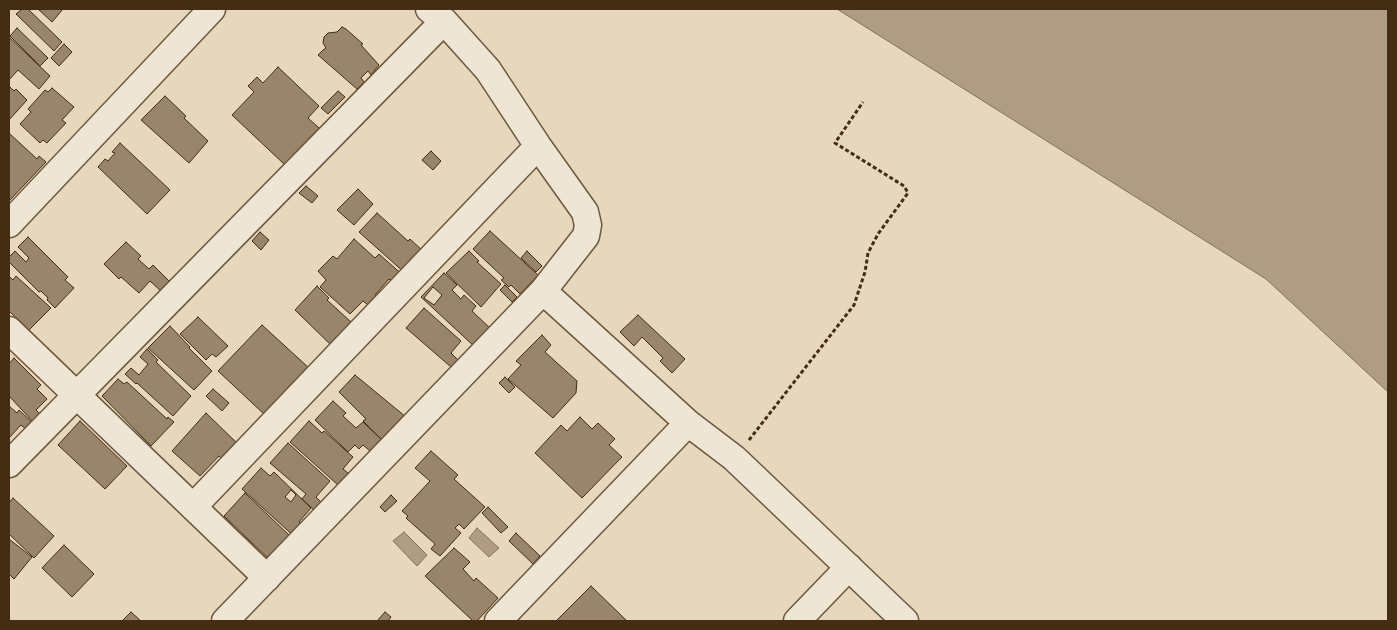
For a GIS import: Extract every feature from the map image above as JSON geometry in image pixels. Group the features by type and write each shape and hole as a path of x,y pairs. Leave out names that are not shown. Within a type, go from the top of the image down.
{"street":[{"path":"9,224 212,9"},
{"path":"9,464 437,15 488,70 538,146 585,212 588,225 586,236 543,291 226,621"},
{"path":"193,508 538,146"},
{"path":"543,291 688,423 734,458 905,621"},
{"path":"9,330 267,578"},
{"path":"498,621 688,423"},
{"path":"797,621 849,568"}],"path":[{"path":"734,458 854,305 865,272 868,253 878,234 908,193 904,186 835,143 863,102"}],"shaded area":[{"path":"837,9 1388,9 1388,392 1266,279"},
{"path":"477,528 499,548 489,557 469,538"},
{"path":"404,532 427,555 417,566 393,541"}],"building":[{"path":"22,9 28,9 62,42 54,51 16,14"},
{"path":"38,9 63,9 52,22"},
{"path":"342,27 363,44 361,45 379,65 371,75 368,71 361,78 364,82 357,89 318,55 326,48 323,43 324,37 328,33 337,32"},
{"path":"17,28 48,58 40,66 10,36"},
{"path":"9,37 50,76 39,89 18,70 9,80"},
{"path":"64,44 72,52 59,66 51,58"},
{"path":"278,67 319,106 308,118 319,128 285,165 232,115 254,92 248,86 257,77 263,83"},
{"path":"9,86 14,91 16,89 27,100 9,120"},
{"path":"52,88 74,107 62,120 66,123 47,143 43,140 40,143 20,124 31,112 28,109 45,90 48,92"},
{"path":"338,91 345,97 328,114 321,108"},
{"path":"165,96 208,141 189,163 141,120"},
{"path":"9,133 37,159 39,156 46,162 9,201"},
{"path":"120,143 170,190 147,214 98,167 105,159 108,161 115,153 112,152"},
{"path":"431,151 441,161 433,170 422,160"},
{"path":"306,186 318,196 312,203 299,193"},
{"path":"358,189 373,204 354,225 337,210"},
{"path":"377,213 408,241 410,239 425,253 406,274 359,232"},
{"path":"490,231 538,275 520,294 511,285 509,287 501,280 504,278 473,249"},
{"path":"260,232 269,240 261,250 252,241"},
{"path":"28,237 68,277 65,280 74,288 55,308 41,291 39,292 9,262 9,257 15,251 26,262 29,258 18,247"},
{"path":"354,239 375,258 379,254 405,277 397,287 389,279 375,295 381,300 373,309 363,301 350,314 320,287 326,280 318,271 333,256 337,259"},
{"path":"126,242 141,256 138,259 149,269 153,265 171,283 163,293 150,281 139,293 121,277 119,279 104,264"},
{"path":"469,251 479,261 477,262 501,284 481,307 446,273"},
{"path":"527,251 542,266 536,272 521,258"},
{"path":"444,273 457,285 452,290 461,299 464,295 476,306 472,311 492,330 476,348 421,297","holes":["433,287 442,295 434,305 424,298"]},
{"path":"9,276 13,280 16,276 51,308 29,330 9,311"},
{"path":"505,285 517,297 512,302 500,290"},
{"path":"317,286 329,298 327,300 351,322 334,348 295,310"},
{"path":"424,308 461,341 451,353 458,360 451,367 406,328"},
{"path":"638,315 685,359 672,373 660,361 663,358 642,337 634,346 620,332"},
{"path":"198,317 228,346 216,357 212,354 206,360 180,334"},
{"path":"262,325 309,368 265,415 218,371"},
{"path":"170,326 212,371 194,390 148,348"},
{"path":"542,335 551,345 545,352 577,381 576,393 553,418 508,379 521,365 516,361"},
{"path":"147,349 158,360 156,362 191,396 173,416 125,374 131,368 139,375 148,364 140,357"},
{"path":"14,358 41,385 37,389 47,399 36,410 43,417 36,425 9,396 9,364"},
{"path":"355,375 406,417 383,441 363,421 366,419 339,392"},
{"path":"505,377 515,387 509,393 499,383"},
{"path":"118,379 124,384 127,382 167,419 168,417 174,422 151,446 102,396"},
{"path":"213,389 229,403 222,411 206,396"},
{"path":"333,401 346,413 343,416 356,428 363,422 381,439 370,451 363,445 359,449 355,445 348,452 315,420"},
{"path":"9,406 17,413 19,410 35,425 29,432 21,425 9,438"},
{"path":"206,413 240,446 222,459 219,456 200,476 172,451"},
{"path":"580,417 592,429 598,423 615,439 609,445 622,457 582,498 535,453 561,425 567,431"},
{"path":"80,421 127,466 105,489 58,445"},
{"path":"309,421 322,433 324,431 353,457 343,469 348,473 338,485 290,442"},
{"path":"288,443 330,481 316,497 322,503 315,511 302,499 306,494 270,463"},
{"path":"431,451 458,475 454,479 485,507 464,529 459,524 455,528 461,533 440,556 431,549 435,544 406,518 408,516 402,511 430,481 415,468"},
{"path":"261,468 270,476 274,472 311,508 299,522 305,529 297,539 242,489","holes":["291,490 296,495 291,502 285,497"]},
{"path":"245,493 289,535 280,545 286,550 273,563 224,516"},
{"path":"391,495 397,501 385,512 380,507"},
{"path":"13,498 54,536 34,558 9,534 9,503"},
{"path":"488,507 508,527 501,533 482,513"},
{"path":"516,533 540,556 533,564 509,541"},
{"path":"9,539 32,557 14,579 9,574"},
{"path":"64,545 94,574 72,597 42,568"},
{"path":"454,548 470,562 463,569 474,581 476,578 498,598 477,621 473,621 425,576"},
{"path":"591,586 627,621 556,621"},
{"path":"131,612 141,621 122,621"},
{"path":"385,612 391,617 388,621 377,621"}]}
